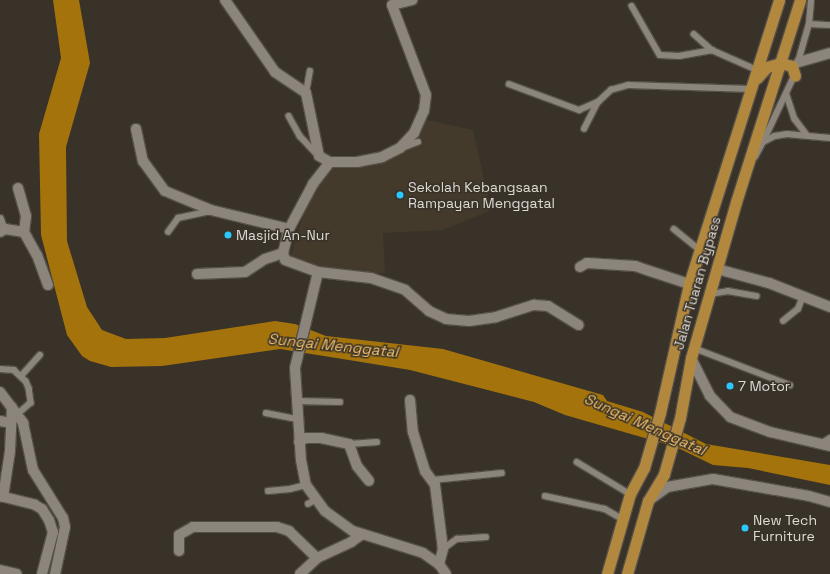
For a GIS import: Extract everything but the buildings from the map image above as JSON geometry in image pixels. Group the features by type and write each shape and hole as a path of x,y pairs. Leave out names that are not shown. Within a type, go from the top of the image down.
{"highway":[{"name":"Jalan Tuaran Bypass","path":"607,574 630,494 644,468 660,412 689,284 701,252 779,0"},
{"name":"Jalan Tuaran Bypass","path":"627,574 648,501 664,474 680,418 692,353 744,175 800,0"},
{"path":"754,80 767,67 780,63 792,66 795,76"}],"street":[{"path":"225,0 275,72 306,93 319,156 330,162 357,162 382,157 400,148 414,133 424,111 426,97 391,3 412,0"},
{"path":"798,62 830,53"},
{"path":"136,129 143,161 165,191 211,210 289,230"},
{"path":"330,162 313,184 289,230 283,253 289,262 318,272 370,278 405,290 429,311 446,319 469,321 496,317 534,305 548,306 579,325"},
{"path":"18,188 26,216 24,232 37,255 48,285"},
{"path":"3,231 24,232"},
{"path":"196,274 245,272 264,259 283,253"},
{"path":"580,267 587,263 635,266 689,284"},
{"path":"717,269 803,295 830,308"},
{"path":"318,272 307,312 295,368 296,401 300,442 306,485 311,502 360,535 411,548 439,564 446,574"},
{"path":"692,353 710,396 730,417 770,432 827,442"},
{"path":"0,392 13,415 26,431 32,470 58,508 65,527 55,574"},
{"path":"410,400 413,432 425,472 433,480 443,549 439,564"},
{"path":"0,421 13,415"},
{"path":"13,415 1,497 35,505 42,509 49,520 53,532 42,574"},
{"path":"300,442 306,438 321,438 349,444 357,466 369,481"},
{"path":"648,501 667,488 689,482 713,480 801,494 830,502"},
{"path":"180,551 180,535 193,527 277,527 289,531 317,558"},
{"path":"300,574 317,558 360,535"},
{"path":"0,570 17,574"}],"lane":[{"path":"744,175 763,142 795,76 809,24 811,0"},
{"path":"632,6 660,55 680,56 712,50"},
{"path":"809,24 830,25"},
{"path":"694,34 712,50 754,80"},
{"path":"306,93 310,70"},
{"path":"509,84 579,110 598,102 611,90 628,85 754,80"},
{"path":"787,95 794,119 807,136"},
{"path":"584,129 598,102"},
{"path":"289,116 300,136 319,156"},
{"path":"763,142 787,134 830,138"},
{"path":"400,148 418,142"},
{"path":"168,232 178,218 211,210"},
{"path":"1,218 3,231"},
{"path":"674,230 701,252"},
{"path":"710,294 728,291 757,296"},
{"path":"783,321 798,309 803,295"},
{"path":"692,353 790,385"},
{"path":"21,376 40,355"},
{"path":"0,370 14,370 21,376 29,388 31,403 13,415"},
{"path":"296,401 340,402"},
{"path":"266,413 298,419"},
{"path":"349,444 377,442"},
{"path":"577,462 630,494"},
{"path":"433,480 502,473"},
{"path":"268,491 290,490 306,485"},
{"path":"545,496 605,509 622,519"},
{"path":"443,549 457,539 486,537"}],"shaded area":[{"name":"Sekolah Kebangsaan Rampayan Menggatal","path":"427,120 473,130 491,210 443,230 383,233 385,273 361,274 326,270 290,259 307,203 334,164 366,163 411,141"}],"water":[{"name":"Sungai Menggatal","path":"53,0 79,0 90,63 66,147 67,241 87,307 102,330 126,339 165,338 275,321 295,324 326,336 443,349 603,395 607,401 643,412 706,444 830,465 830,485 748,468 713,465 676,447 565,415 534,402 410,370 280,349 162,366 111,367 90,361 82,356 67,335 41,235 39,134 61,58"}],"place":[{"name":"Sekolah Kebangsaan Rampayan Menggatal","path":"400,195"},
{"name":"Masjid An-Nur","path":"228,235"},
{"name":"7 Motor","path":"730,386"},
{"name":"New Tech Furniture","path":"745,528"}]}
